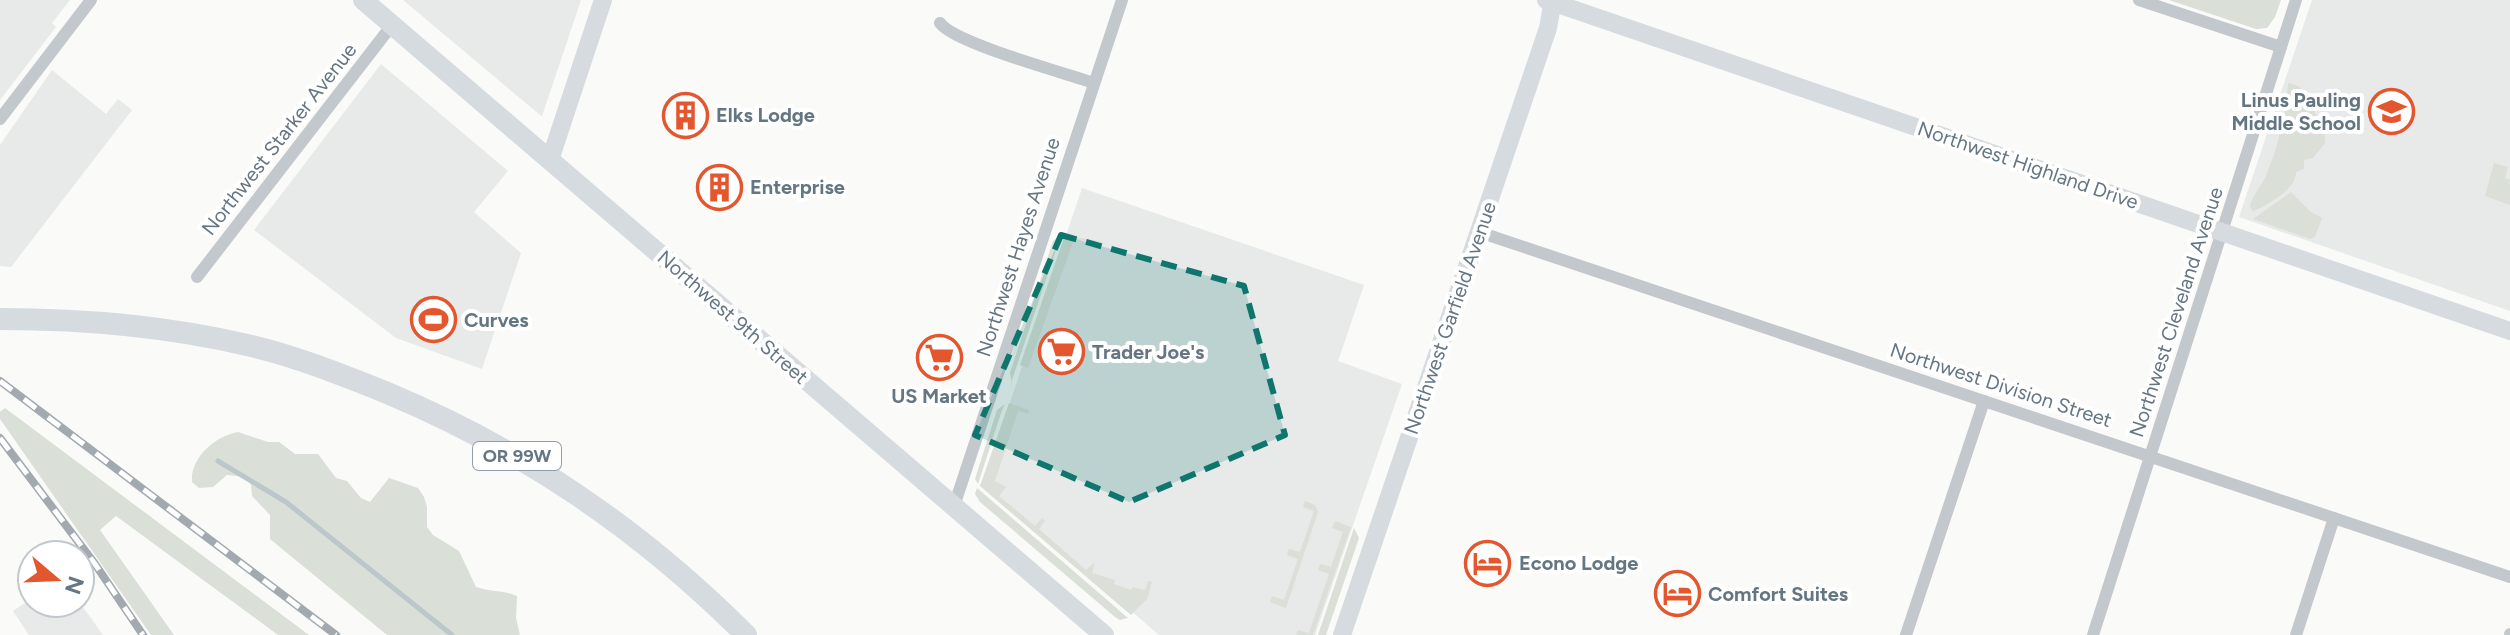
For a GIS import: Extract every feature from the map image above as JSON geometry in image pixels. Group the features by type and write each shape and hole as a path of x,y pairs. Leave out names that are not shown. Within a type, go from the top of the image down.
{"highway":[{"name":"OR 99W","path":"2,319 68,320 157,328 249,345 313,363 427,410 483,437 576,492 683,575 746,635"}],"main road":[{"name":"Northwest 9th Street","path":"363,0 1104,635"}],"street":[{"path":"0,119 91,0"},
{"path":"550,160 603,0"},
{"name":"Northwest Hayes Avenue","path":"954,506 1122,0"},
{"path":"2139,0 2281,47"},
{"name":"Northwest Cleveland Avenue","path":"2093,635 2296,0"},
{"name":"Northwest Highland Drive","path":"1550,1 2510,331"},
{"name":"Northwest Garfield Avenue","path":"1342,635 1548,28 1550,1"},
{"path":"940,23 947,32 972,42 1094,83"},
{"name":"Northwest Starker Avenue","path":"197,277 392,25"},
{"name":"Northwest Division Street","path":"1479,232 2510,577"},
{"path":"1906,635 1984,401"},
{"path":"2296,635 2334,518"}],"highlighted area":[{"path":"1061,235 1244,286 1285,435 1129,502 975,435"}],"shaded area":[{"path":"0,0 70,0 52,23 56,27 0,100"},
{"path":"403,0 581,0 542,116 540,115"},
{"path":"2169,0 2281,0 2267,28 2256,29"},
{"name":"Linus Pauling Middle School","path":"2312,0 2510,0 2510,311 2239,217"},
{"path":"381,64 508,171 474,212 521,253 482,369 396,338 254,230"},
{"path":"52,70 106,114 118,99 132,110 11,267 0,266 0,145"},
{"path":"2288,83 2302,89 2308,96 2324,130 2325,143 2313,158 2304,160 2304,169 2296,172 2295,179 2286,190 2253,212 2251,202 2265,178 2277,143"},
{"path":"2494,163 2508,167 2505,178 2510,180 2510,205 2485,196"},
{"path":"1082,188 1364,285 1338,361 1402,384 1315,635 1159,635 983,483"},
{"path":"2291,192 2311,212 2322,218 2315,237 2310,239 2253,219"},
{"path":"1061,235 1012,384 1010,373 1053,241"},
{"path":"1065,235 1108,243 1073,242 1028,368 1020,365"},
{"path":"1009,403 1029,410 1028,414 1018,411 995,481 1006,487 999,496 1035,526 1042,518 1045,521 1039,529 1086,570 1095,562 1092,573 1115,580 1114,584 1131,590 1133,587 1145,590 1148,581 1152,582 1147,599 1131,615 980,486"},
{"path":"1005,404 978,484 975,479 997,410"},
{"path":"5,408 309,635 278,635 116,516 100,530 174,635 151,635 96,556 96,539 84,539 0,419 0,412"},
{"path":"238,432 268,442 279,442 295,454 318,454 336,478 347,481 361,498 370,502 389,478 418,488 427,507 427,527 433,535 459,551 476,587 517,596 516,618 520,635 387,635 270,539 270,515 252,496 246,477 227,475 213,487 199,488 192,482 195,465 206,450 221,438"},
{"path":"977,488 1128,618 1120,620 1115,617 980,502 975,494"},
{"path":"1305,501 1315,505 1318,512 1286,608 1270,602 1272,596 1284,600 1298,559 1287,555 1289,549 1300,552 1314,511 1303,507"},
{"path":"1335,521 1351,527 1313,635 1296,635 1298,630 1309,633 1329,574 1318,570 1320,564 1331,567 1343,532 1332,528"},
{"path":"1354,528 1359,538 1326,635 1318,635"},
{"path":"18,619 92,619 103,635 29,635"}],"waterway":[{"path":"218,461 286,502 452,635"}],"railway":[{"path":"0,381 336,635"},
{"path":"0,438 95,564 143,635"}],"place":[{"name":"Linus Pauling Middle School","path":"2392,111"},
{"name":"Elks Lodge","path":"685,115"},
{"name":"Enterprise","path":"719,187"},
{"name":"Curves","path":"433,320"},
{"name":"Trader Joe's","path":"1061,352"},
{"name":"US Market","path":"939,357"},
{"name":"Econo Lodge","path":"1488,563"},
{"name":"Comfort Suites","path":"1677,594"}]}
